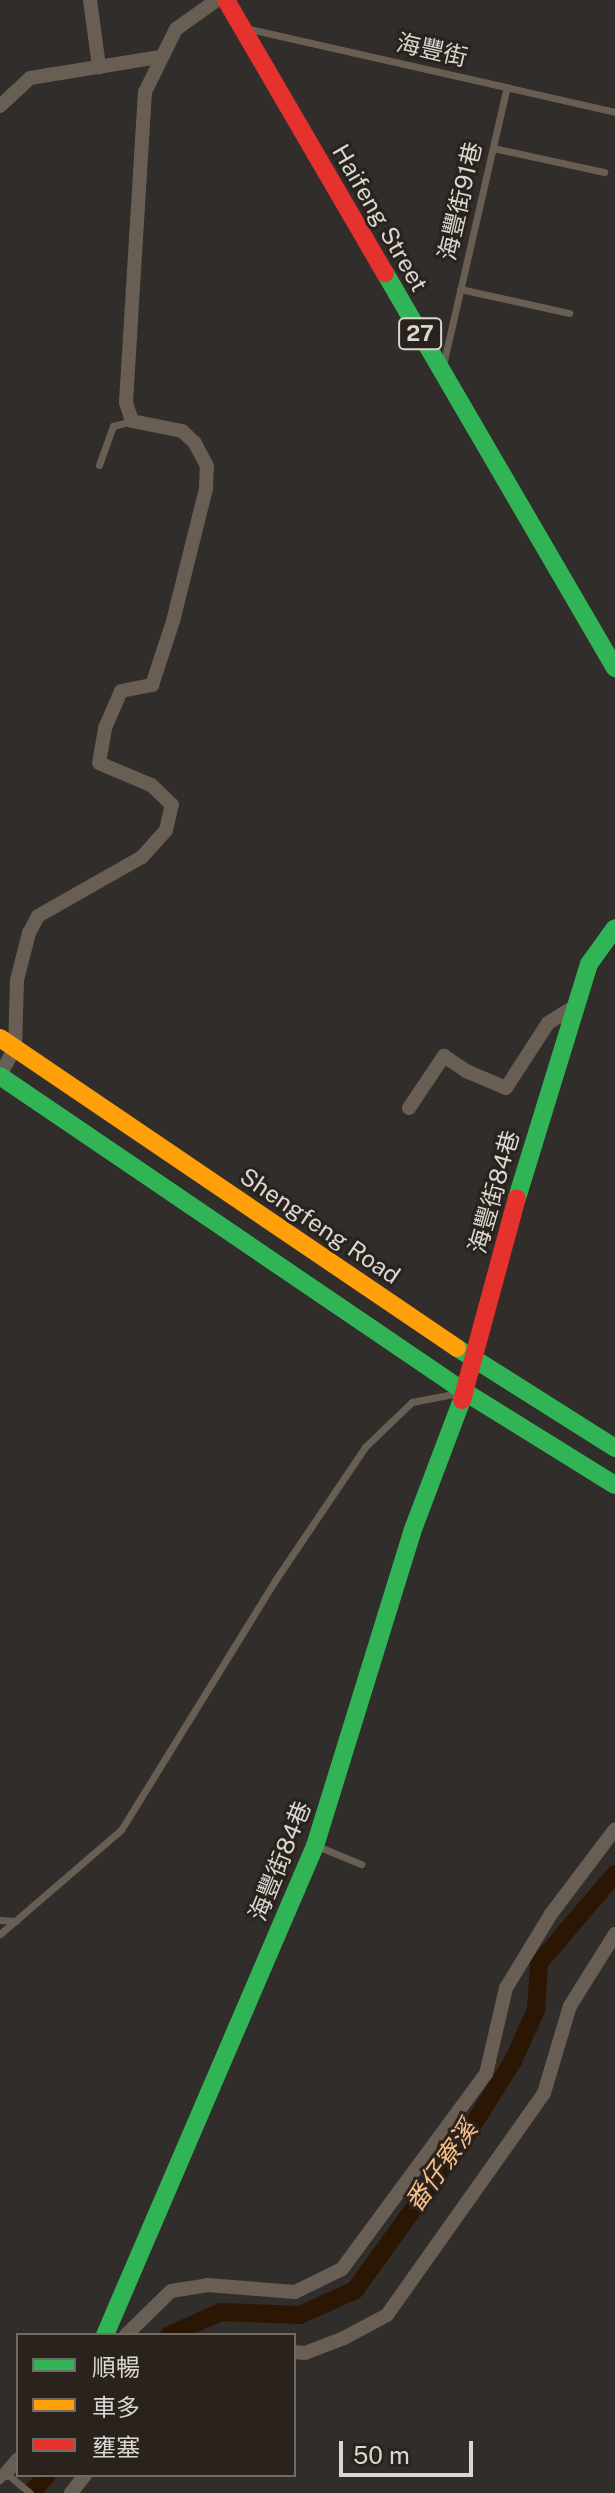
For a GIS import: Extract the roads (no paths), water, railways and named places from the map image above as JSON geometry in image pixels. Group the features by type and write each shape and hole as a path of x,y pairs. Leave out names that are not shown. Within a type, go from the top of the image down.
{"street":[{"path":"90,0 99,67"},
{"path":"217,0 176,29 145,92 126,402 132,421 182,431 194,442 207,466 206,489 173,621 152,685 121,691 105,728 99,763 151,785 172,805 166,830 142,857 38,916 29,933 17,980 0,1076 465,1392 615,1485"},
{"name":"Haifeng Street","path":"226,0 615,668"},
{"path":"0,106 30,78 160,57"},
{"name":"海豐街84巷","path":"106,2333 315,1846 412,1532 465,1392 472,1358 574,1007 589,964 615,928"},
{"path":"409,1108 444,1056 466,1071 506,1088 548,1023 574,1007"},
{"name":"Shengfeng Road","path":"8,1043 472,1358 615,1448"},
{"path":"128,2333 171,2291 207,2285 295,2292 342,2269 486,2074 506,1988 551,1914 615,1829"},
{"path":"296,2352 305,2353 344,2338 387,2315 544,2093 570,2006 615,1934"},
{"path":"3,2477 16,2461"},
{"path":"71,2493 83,2477"}],"lane":[{"name":"海豐街","path":"240,26 615,112"},
{"name":"海豐街91巷","path":"441,371 507,87"},
{"path":"493,148 604,172"},
{"path":"460,289 569,313"},
{"path":"99,465 113,426 132,421"},
{"path":"0,1934 121,1830 276,1579 365,1447 412,1402 465,1392"},
{"path":"315,1846 361,1864"},
{"path":"0,1920 16,1921"},
{"path":"3,2477 30,2493"}],"waterway":[{"name":"番仔寮溪","path":"174,2333 221,2312 300,2315 355,2290 466,2136 513,2061 536,2010 539,1963 615,1874"},
{"name":"番仔寮溪","path":"31,2493 45,2477"}]}
